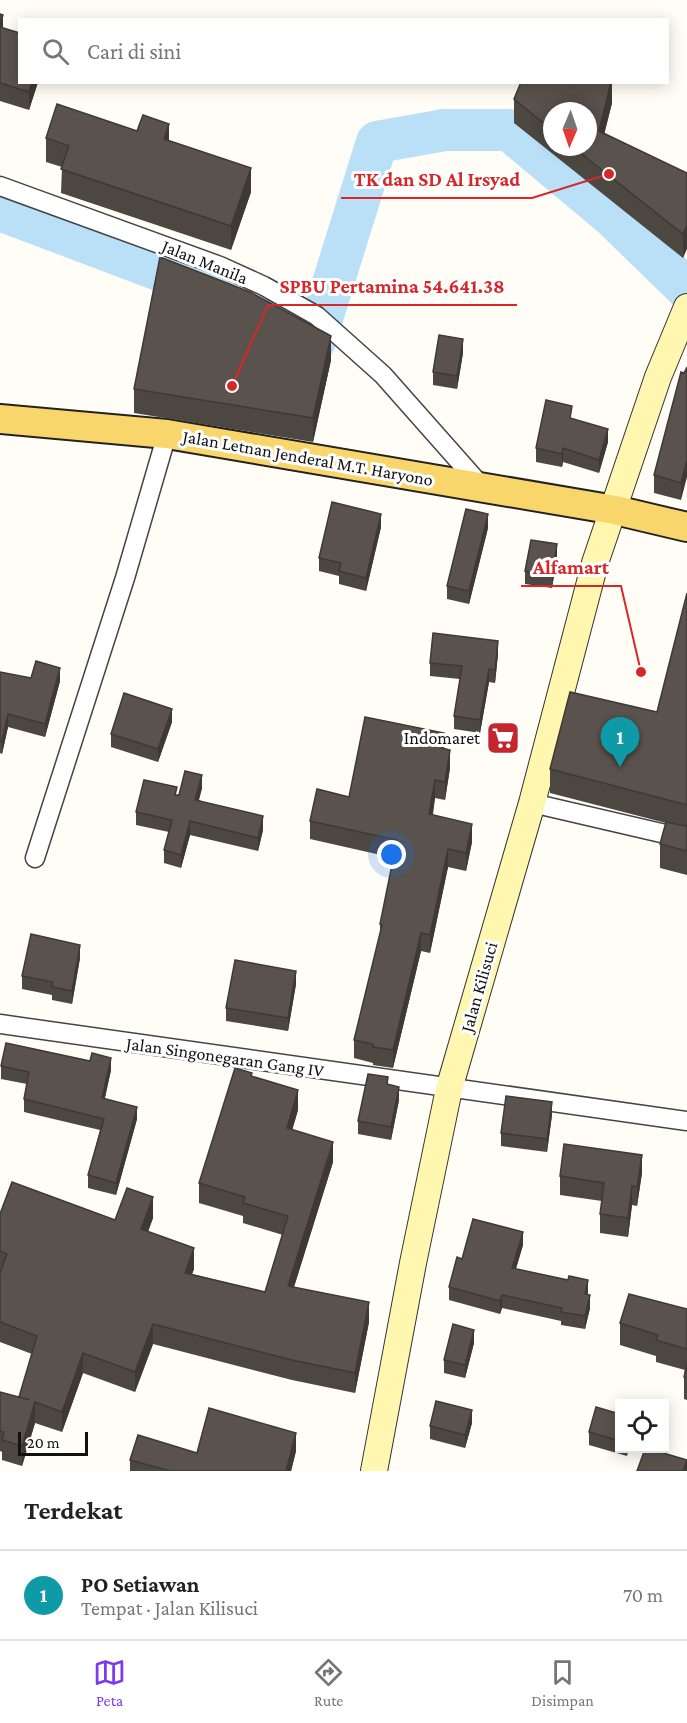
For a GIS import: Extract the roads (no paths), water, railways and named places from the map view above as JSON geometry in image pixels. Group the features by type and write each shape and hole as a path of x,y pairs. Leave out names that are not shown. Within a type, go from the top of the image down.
{"main road":[{"name":"Jalan Kilisuci","path":"374,1471 413,1263 449,1089 532,803 595,563 615,510 658,377 686,309"},
{"name":"Jalan Letnan Jenderal M.T. Haryono","path":"0,419 167,434 615,510 687,527"}],"street":[{"name":"Jalan Manila","path":"0,186 220,266 264,286 322,321 383,375 483,488"},
{"path":"35,858 125,578 167,434"},
{"path":"532,803 687,839"},
{"name":"Jalan Singonegaran Gang IV","path":"0,1024 687,1121"}],"waterway":[{"path":"274,319 315,341 377,142 445,130 509,130 613,217 687,289"},
{"path":"0,210 212,290"}],"place":[{"name":"TK dan SD Al Irsyad","path":"609,174"},
{"name":"SPBU Pertamina 54.641.38","path":"232,386"},
{"name":"Alfamart","path":"641,672"},
{"name":"Indomaret","path":"503,738"},
{"name":"PO Setiawan","path":"620,767"}]}
